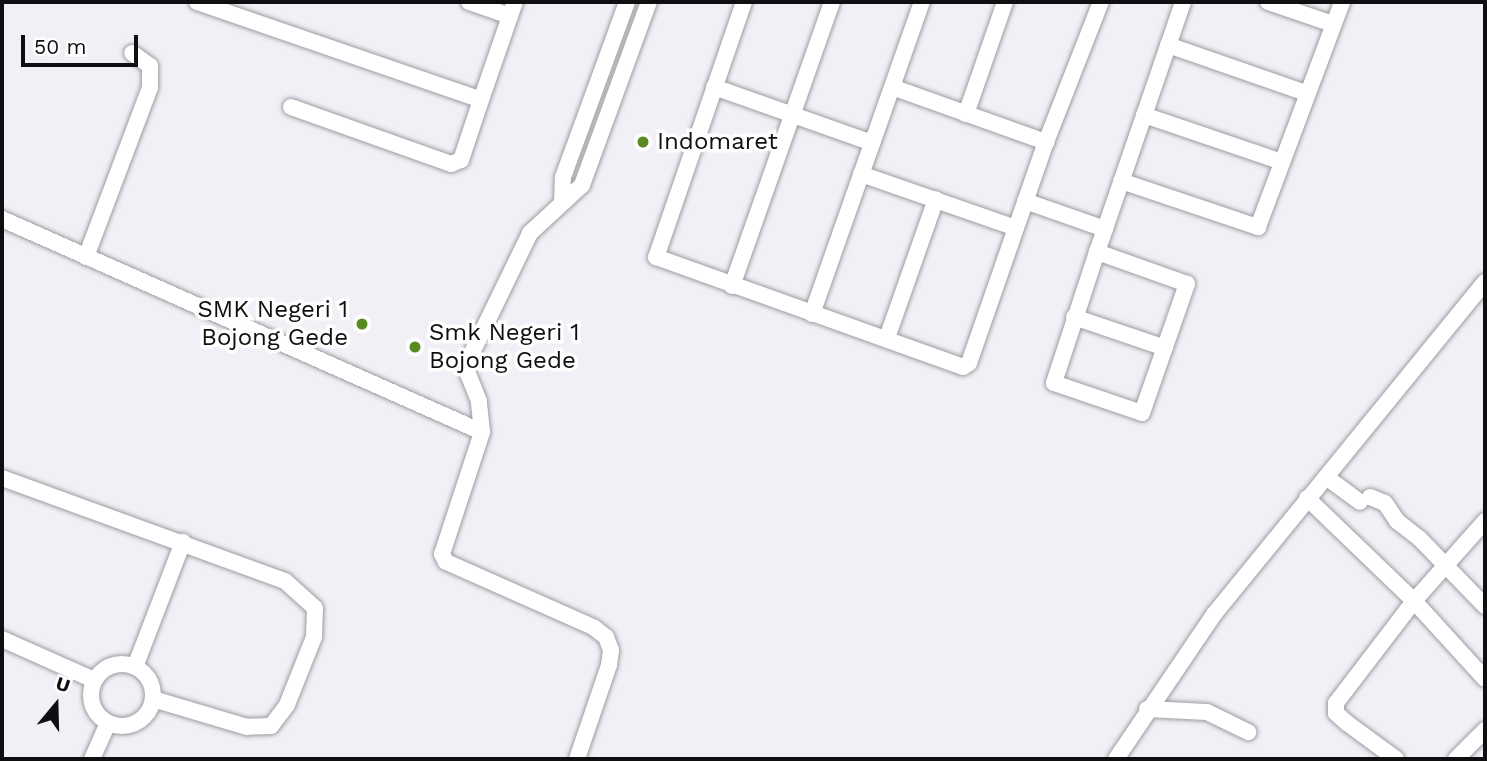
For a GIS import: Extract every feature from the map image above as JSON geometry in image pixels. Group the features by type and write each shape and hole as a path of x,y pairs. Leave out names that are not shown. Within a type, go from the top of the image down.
{"street":[{"path":"197,2 481,100"},
{"path":"291,107 451,164 461,160 513,9 469,2"},
{"path":"562,203 564,177 626,2"},
{"path":"578,759 608,666 611,650 607,637 446,562 442,554 482,432 480,401 465,367 530,233 582,186 649,2"},
{"path":"744,2 656,257 732,286 967,366 1046,142 1101,2"},
{"path":"732,286 832,2"},
{"path":"812,314 922,2"},
{"path":"966,114 1005,2"},
{"path":"1097,251 1185,282 1187,288 1142,413 1057,386 1053,380 1074,317 1183,2"},
{"path":"1269,2 1330,23"},
{"path":"1121,181 1258,226 1330,23 1342,2"},
{"path":"1168,45 1306,93"},
{"path":"86,257 150,88 150,66 132,52"},
{"path":"714,87 872,143"},
{"path":"892,88 1046,142"},
{"path":"1144,115 1282,163"},
{"path":"861,174 1016,228"},
{"path":"887,338 936,199"},
{"path":"1025,201 1105,229"},
{"path":"2,219 482,432"},
{"path":"1116,759 1147,709 1215,613 1485,282"},
{"path":"1074,317 1165,348"},
{"path":"1326,477 1365,499 1385,503 1397,521 1485,606"},
{"path":"2,478 183,542 299,589 315,608 314,637 287,705 271,726 247,727 153,699"},
{"path":"1307,498 1414,601 1485,679"},
{"path":"1396,759 1342,718 1336,703 1414,601 1485,521"},
{"path":"135,667 183,542"},
{"path":"2,639 94,680"},
{"path":"112,666 135,667 152,686 153,699 142,719 131,725 108,723 92,705 94,680 112,666"},
{"path":"1147,709 1207,712 1248,732"},
{"path":"92,759 108,723"},
{"path":"1456,759 1485,730"}],"place":[{"name":"Indomaret","path":"643,142"},
{"name":"SMK Negeri 1 Bojong Gede","path":"362,324"},
{"name":"Smk Negeri 1 Bojong Gede","path":"415,347"}]}
